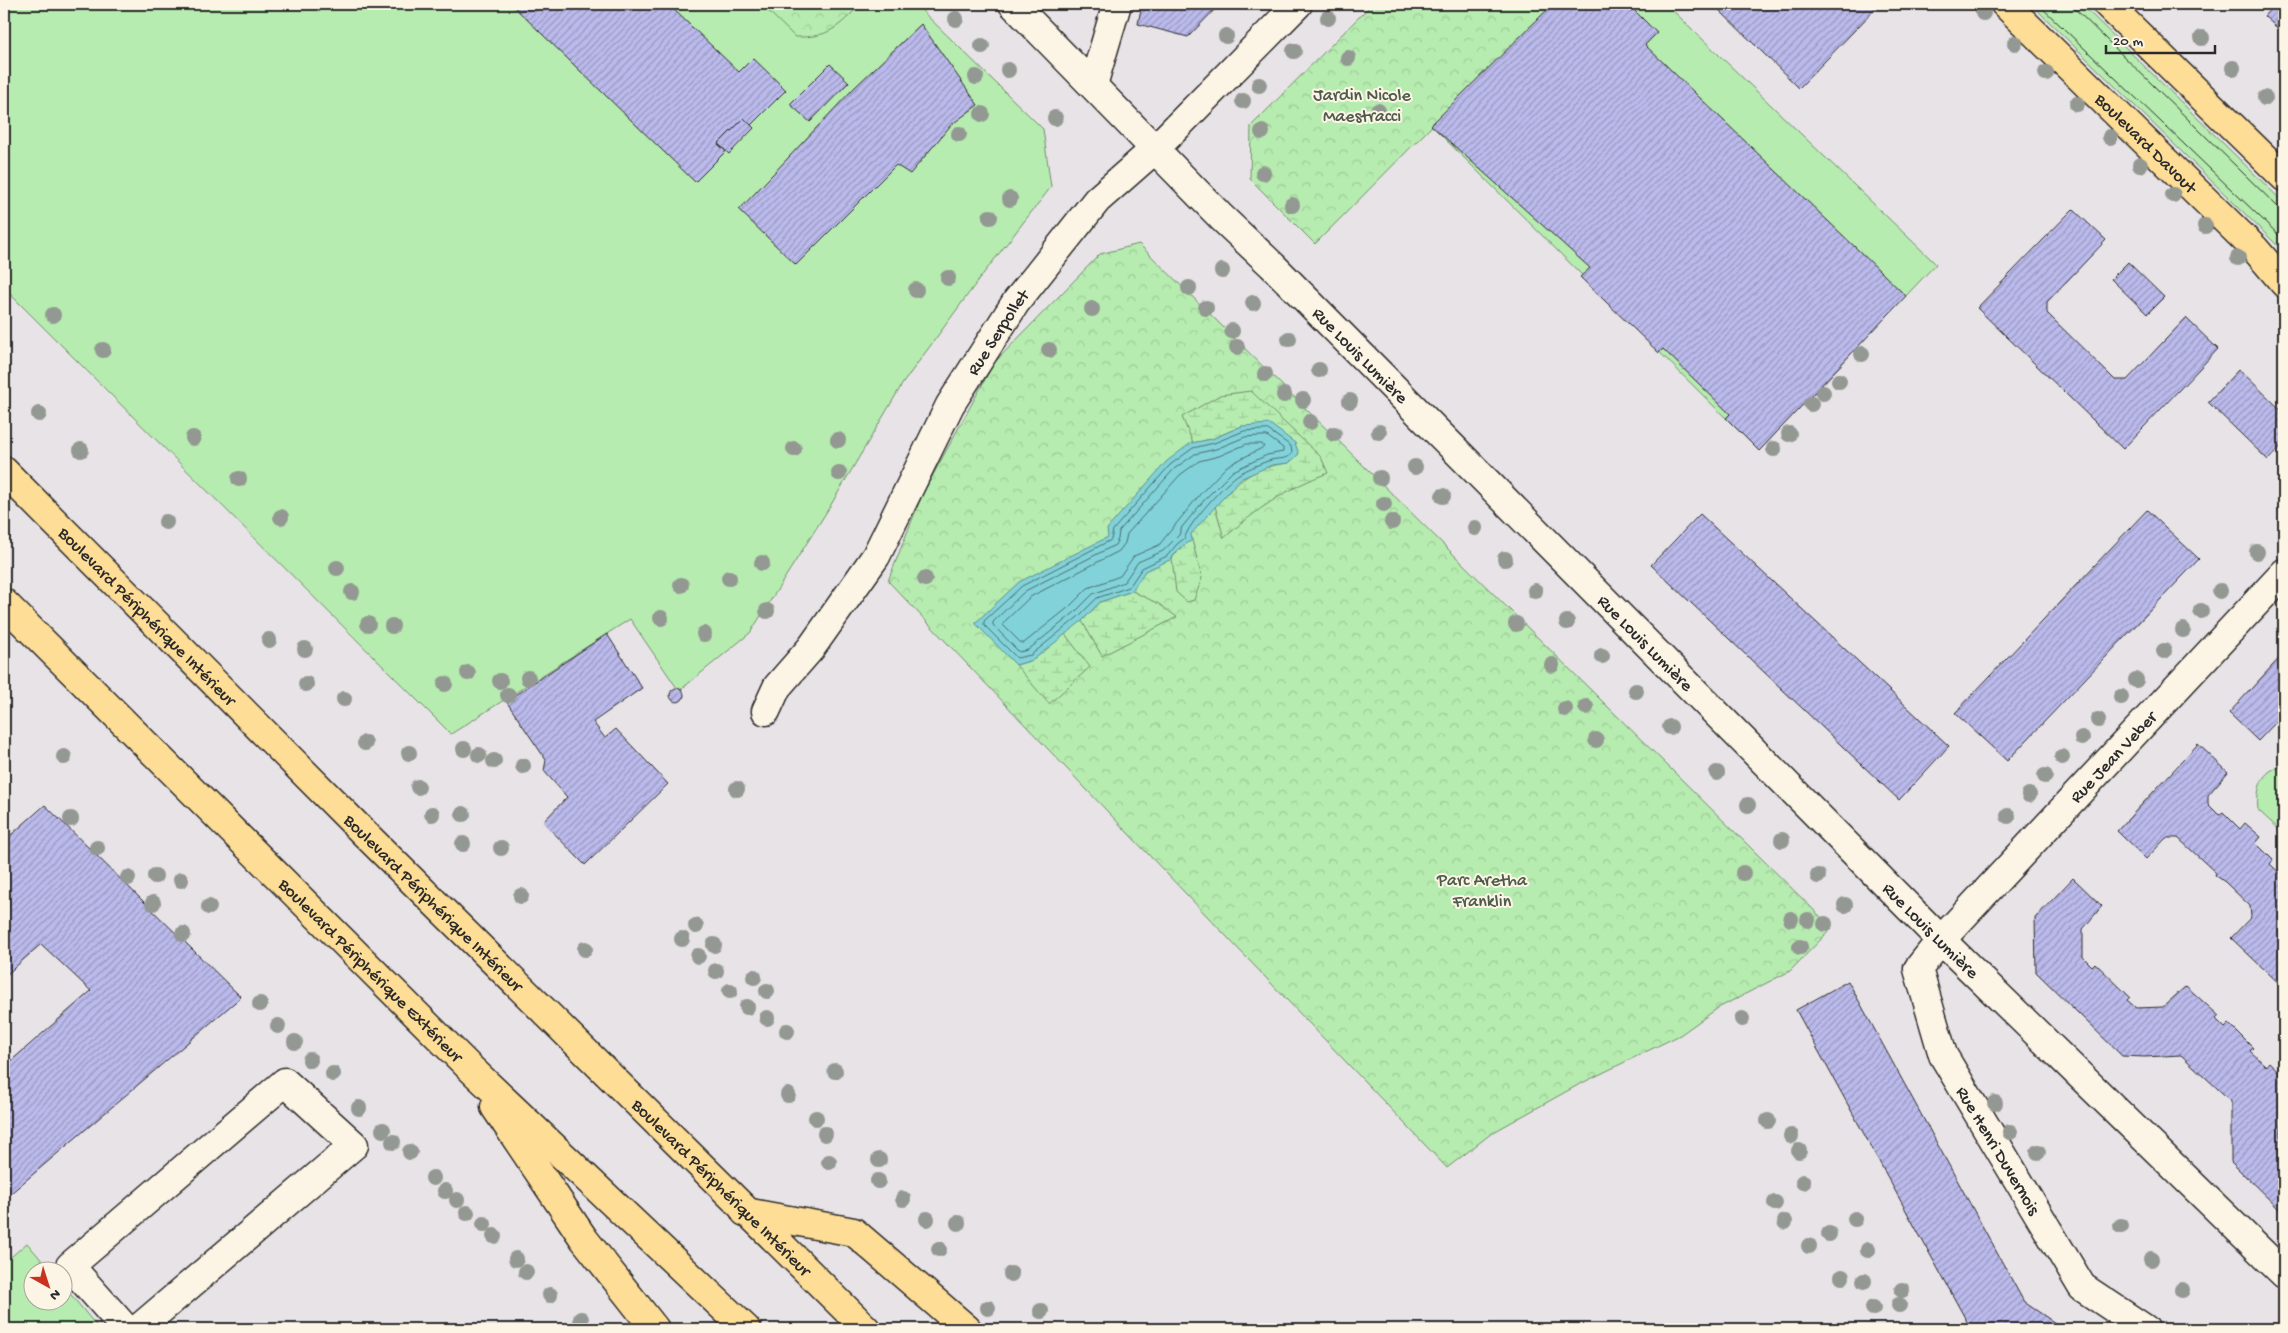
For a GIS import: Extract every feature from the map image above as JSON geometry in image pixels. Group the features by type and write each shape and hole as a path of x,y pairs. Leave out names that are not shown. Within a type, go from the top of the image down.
{"main road":[{"name":"Boulevard Davout","path":"2005,4 2255,249 2284,283"},
{"path":"2108,4 2284,177"},
{"name":"Boulevard Périphérique Intérieur","path":"4,471 365,834 866,1329"},
{"name":"Boulevard Périphérique Extérieur","path":"4,603 468,1066 746,1329"},
{"path":"468,1066 584,1239 655,1329"},
{"path":"746,1212 854,1232 967,1329"}],"street":[{"name":"Rue Louis Lumière","path":"1013,4 1222,218 1279,272 1941,940 2284,1274"},
{"path":"1093,85 1117,4"},
{"name":"Rue Serpollet","path":"766,711 777,687 812,648 876,556 950,404 1016,302 1097,200 1155,149 1298,4"},
{"name":"Rue Jean Veber","path":"1941,940 2284,573"},
{"name":"Rue Henri Duvernois","path":"1941,940 1918,969 1943,1055 2082,1287 2145,1329"},
{"path":"126,1329 70,1266 285,1082 354,1144 138,1329"}],"green space":[{"path":"4,4 915,4 1043,129 1051,187 980,278 903,383 829,508 750,633 679,691 630,619 451,734 4,288"},
{"path":"761,4 861,4 839,25 825,33 816,36 795,37"},
{"name":"Jardin Nicole Maestracci","path":"1372,4 1553,4 1315,244 1250,179 1251,126"},
{"path":"1553,4 1666,4 1936,264 1759,451 1431,125"},
{"path":"2031,4 2081,4 2284,203 2284,252"},
{"name":"Parc Aretha Franklin","path":"1139,244 1832,928 1790,971 1718,1008 1680,1035 1578,1085 1492,1133 1447,1168 888,581 922,495 994,363 1100,254"},
{"path":"1251,391 1321,457 1328,473 1299,485 1273,500 1224,538 1215,506 1248,476 1265,468 1289,463 1242,426 1212,439 1193,443 1182,417 1220,395"},
{"path":"1192,540 1202,578 1194,600 1187,602 1176,592 1172,558 1180,548"},
{"path":"1132,591 1159,604 1177,617 1102,656 1082,621 1100,602"},
{"path":"1065,634 1090,667 1049,704 1016,665 1033,660"},
{"path":"2284,766 2284,834 2258,810 2258,795 2265,776 2270,771"},
{"path":"27,1243 41,1260 22,1260 22,1310 72,1310 72,1296 99,1329 4,1329 4,1263"}],"water":[{"path":"1270,424 1295,443 1299,454 1289,463 1272,465 1240,479 1191,534 1192,540 1180,548 1170,560 1145,571 1132,591 1100,602 1082,621 1033,660 1016,665 975,623 1019,582 1108,537 1107,529 1167,461 1191,443 1212,439 1242,426"}],"building":[{"path":"511,4 668,4 739,72 753,58 786,90 751,125 744,118 718,144 726,151 695,182"},
{"path":"1142,4 1220,4 1188,37 1138,24"},
{"path":"1553,4 1628,4 1657,33 1645,45 1906,296 1759,451 1726,418 1730,414 1663,349 1659,353 1580,277 1590,268 1431,125"},
{"path":"1713,4 1880,4 1799,88"},
{"path":"2275,4 2284,4 2284,34 2264,16"},
{"path":"921,24 978,105 951,125 910,174 896,165 796,265 739,210 854,88"},
{"path":"830,64 849,82 810,122 790,104"},
{"path":"744,118 754,128 729,154 718,144"},
{"path":"2073,209 2106,240 2047,302 2047,313 2115,380 2127,380 2186,318 2218,349 2123,449 1977,308"},
{"path":"2128,262 2164,297 2147,314 2111,279"},
{"path":"2239,369 2284,413 2284,443 2268,460 2208,402"},
{"path":"2147,510 2199,559 2007,761 1955,713"},
{"path":"1700,514 1949,746 1899,800 1651,565"},
{"path":"607,634 642,688 593,722 605,738 616,729 668,784 585,865 543,822 567,797 544,771 546,760 506,701"},
{"path":"2284,653 2284,720 2278,720 2258,741 2229,713"},
{"path":"674,688 680,688 684,695 680,702 674,702 670,698 670,692"},
{"path":"2198,744 2228,772 2208,795 2208,804 2219,815 2223,812 2240,829 2245,823 2261,837 2256,843 2273,860 2270,864 2284,877 2284,988 2231,938 2251,917 2250,906 2215,875 2216,873 2178,838 2166,838 2146,859 2117,831"},
{"path":"45,805 241,997 4,1199 4,1067 91,991 41,944 4,977 4,841"},
{"path":"2073,878 2102,906 2083,929 2083,957 2092,966 2095,963 2130,997 2127,1000 2136,1008 2163,1007 2186,986 2219,1016 2216,1019 2225,1028 2229,1024 2253,1048 2250,1051 2266,1066 2269,1062 2284,1076 2284,1115 2281,1118 2281,1148 2284,1151 2284,1214 2231,1162 2231,1101 2181,1055 2122,1056 2036,972 2035,918"},
{"path":"1848,981 2024,1302 2064,1329 1971,1329 1796,1010"}],"tram line":[{"path":"2038,4 2284,240"},
{"path":"2070,4 2284,213"}]}
